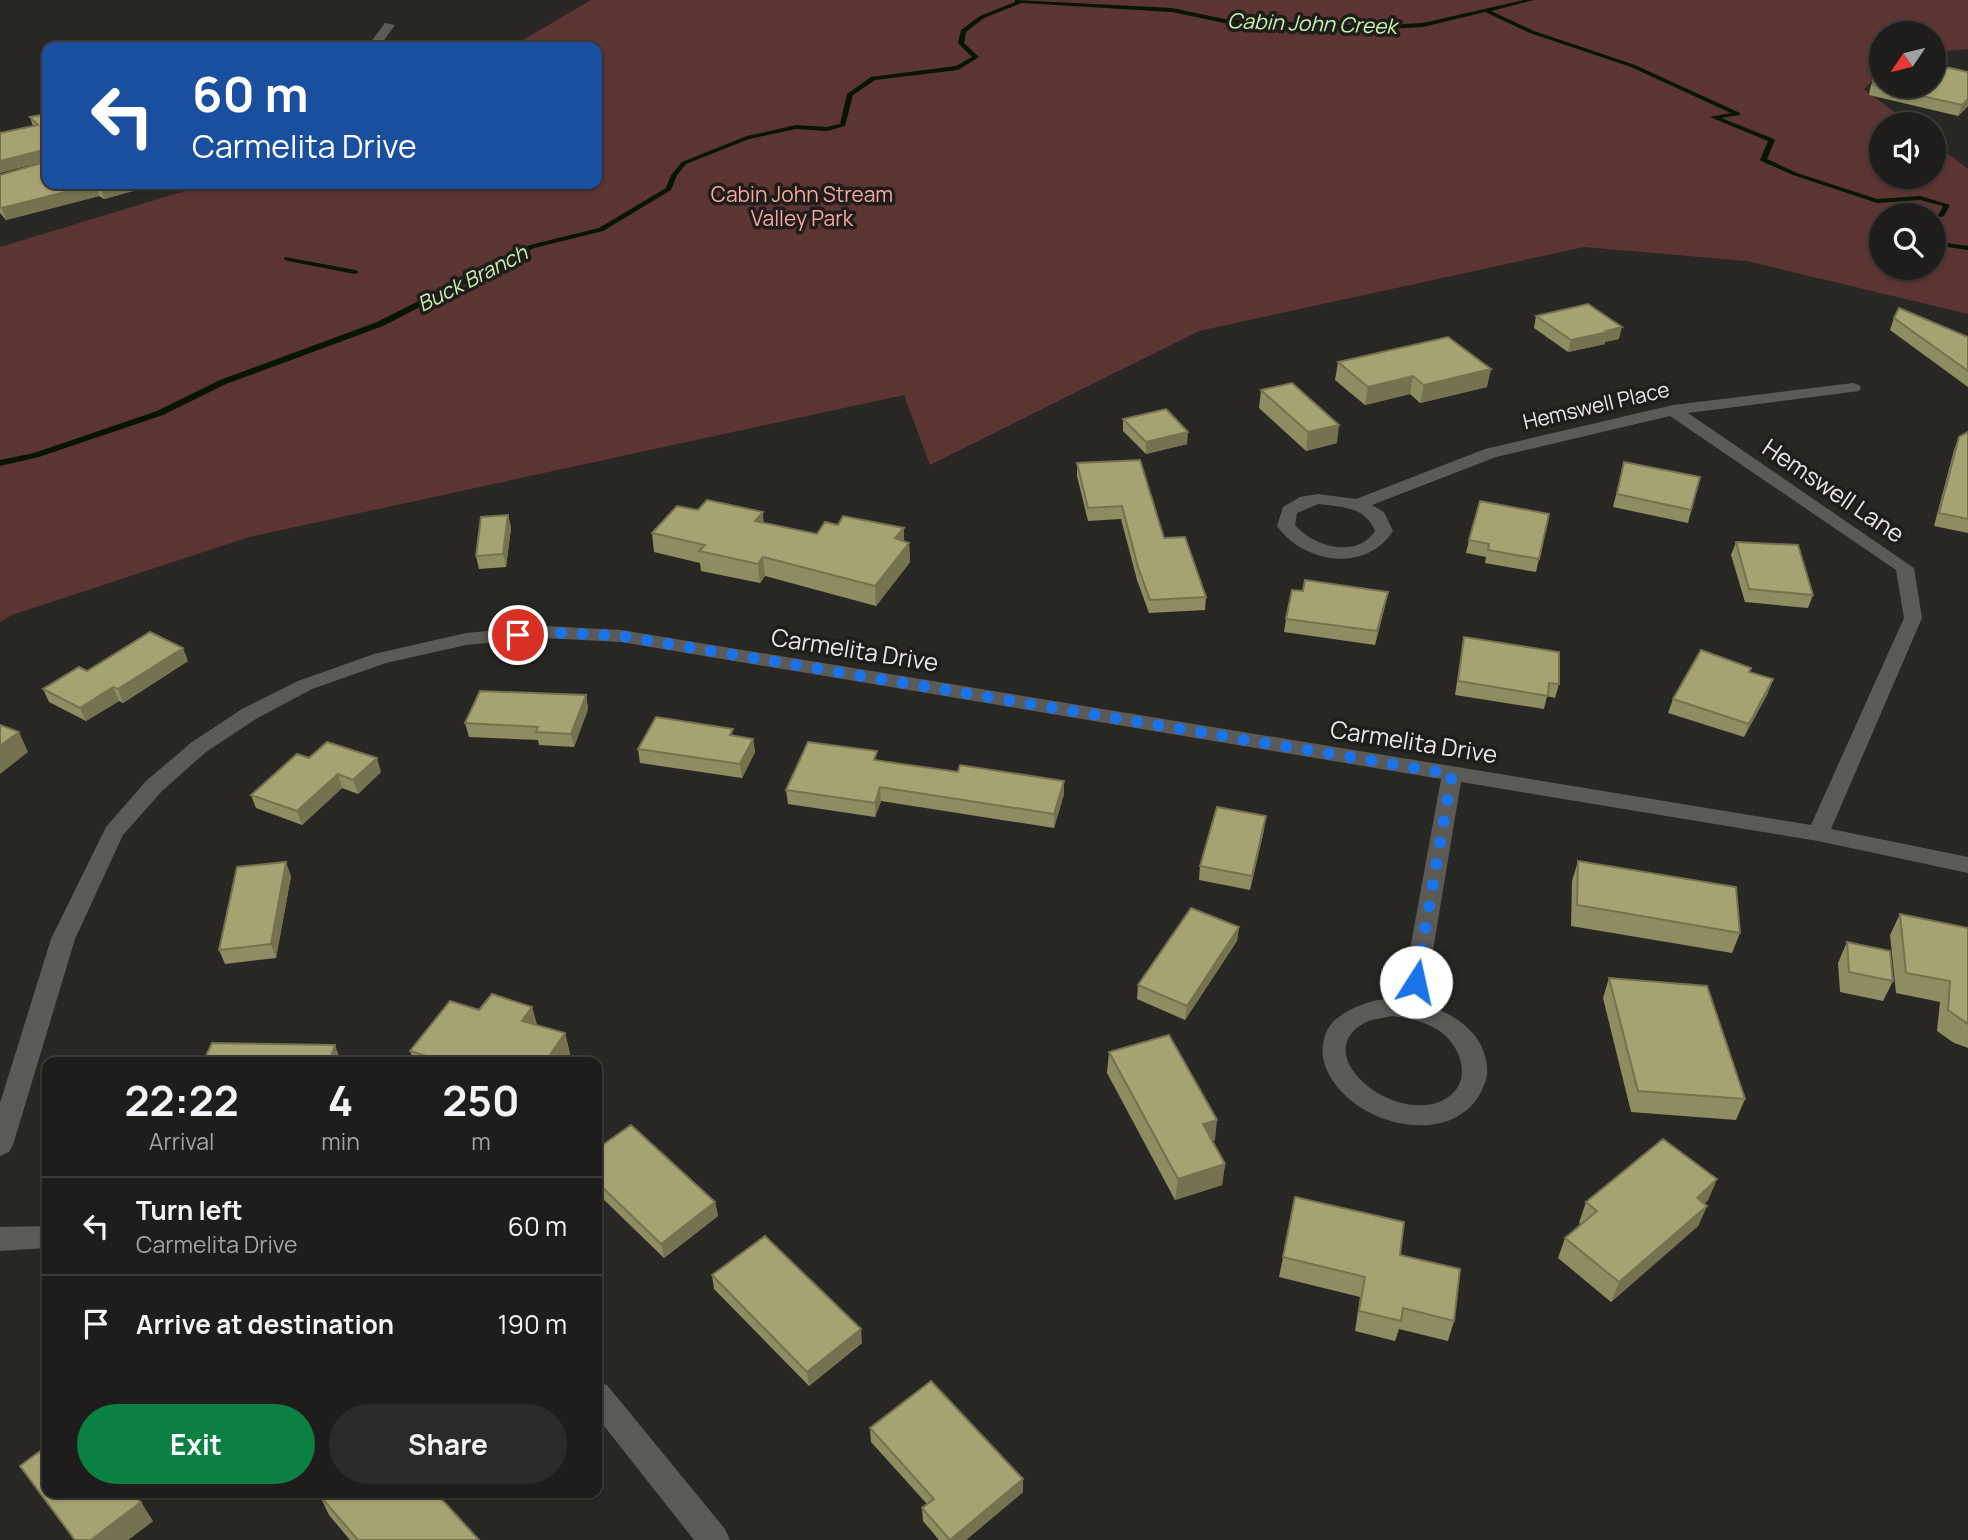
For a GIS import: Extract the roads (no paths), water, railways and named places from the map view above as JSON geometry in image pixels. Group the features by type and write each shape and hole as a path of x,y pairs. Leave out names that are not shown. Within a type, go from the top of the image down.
{"street":[{"path":"377,42 389,25"},
{"name":"Hemswell Place","path":"1358,504 1378,516 1384,531 1381,538 1364,549 1352,552 1323,550 1299,541 1286,526 1289,512 1306,501 1331,498 1358,504 1491,453 1673,410 1853,388"},
{"name":"Hemswell Lane","path":"1673,410 1905,568 1913,618 1818,834"},
{"name":"Carmelita Drive","path":"0,1145 63,939 114,832 154,786 199,747 249,714 305,685 382,658 479,638 544,632 621,636 1818,834 1968,865"},
{"path":"1412,1009 1452,774"},
{"path":"1373,1008 1412,1009 1431,1015 1462,1037 1476,1067 1474,1082 1466,1096 1453,1106 1436,1113 1417,1116 1396,1113 1358,1096 1336,1067 1333,1052 1336,1037 1350,1020 1373,1008"},
{"path":"0,1239 42,1237"},
{"path":"602,1401 714,1540"}],"waterway":[{"name":"Cabin John Creek","path":"1017,1 1172,10 1224,21 1369,28 1423,25 1531,0"},
{"name":"Buck Branch","path":"0,463 36,455 160,413 223,382 380,324 532,246 601,230 669,189 674,175 684,163 747,138 796,127 827,129 843,125 850,94 873,78 958,68 976,57 961,43 963,31 982,17 1020,2"},
{"path":"1487,11 1532,32 1633,66 1738,114 1713,117 1772,140 1763,160 1795,174 1877,201 1920,198 1939,203"},
{"path":"1946,245 1968,248"},
{"path":"288,259 355,272"}],"park label":[{"name":"Cabin John Stream Valley Park","path":"802,206"}]}
